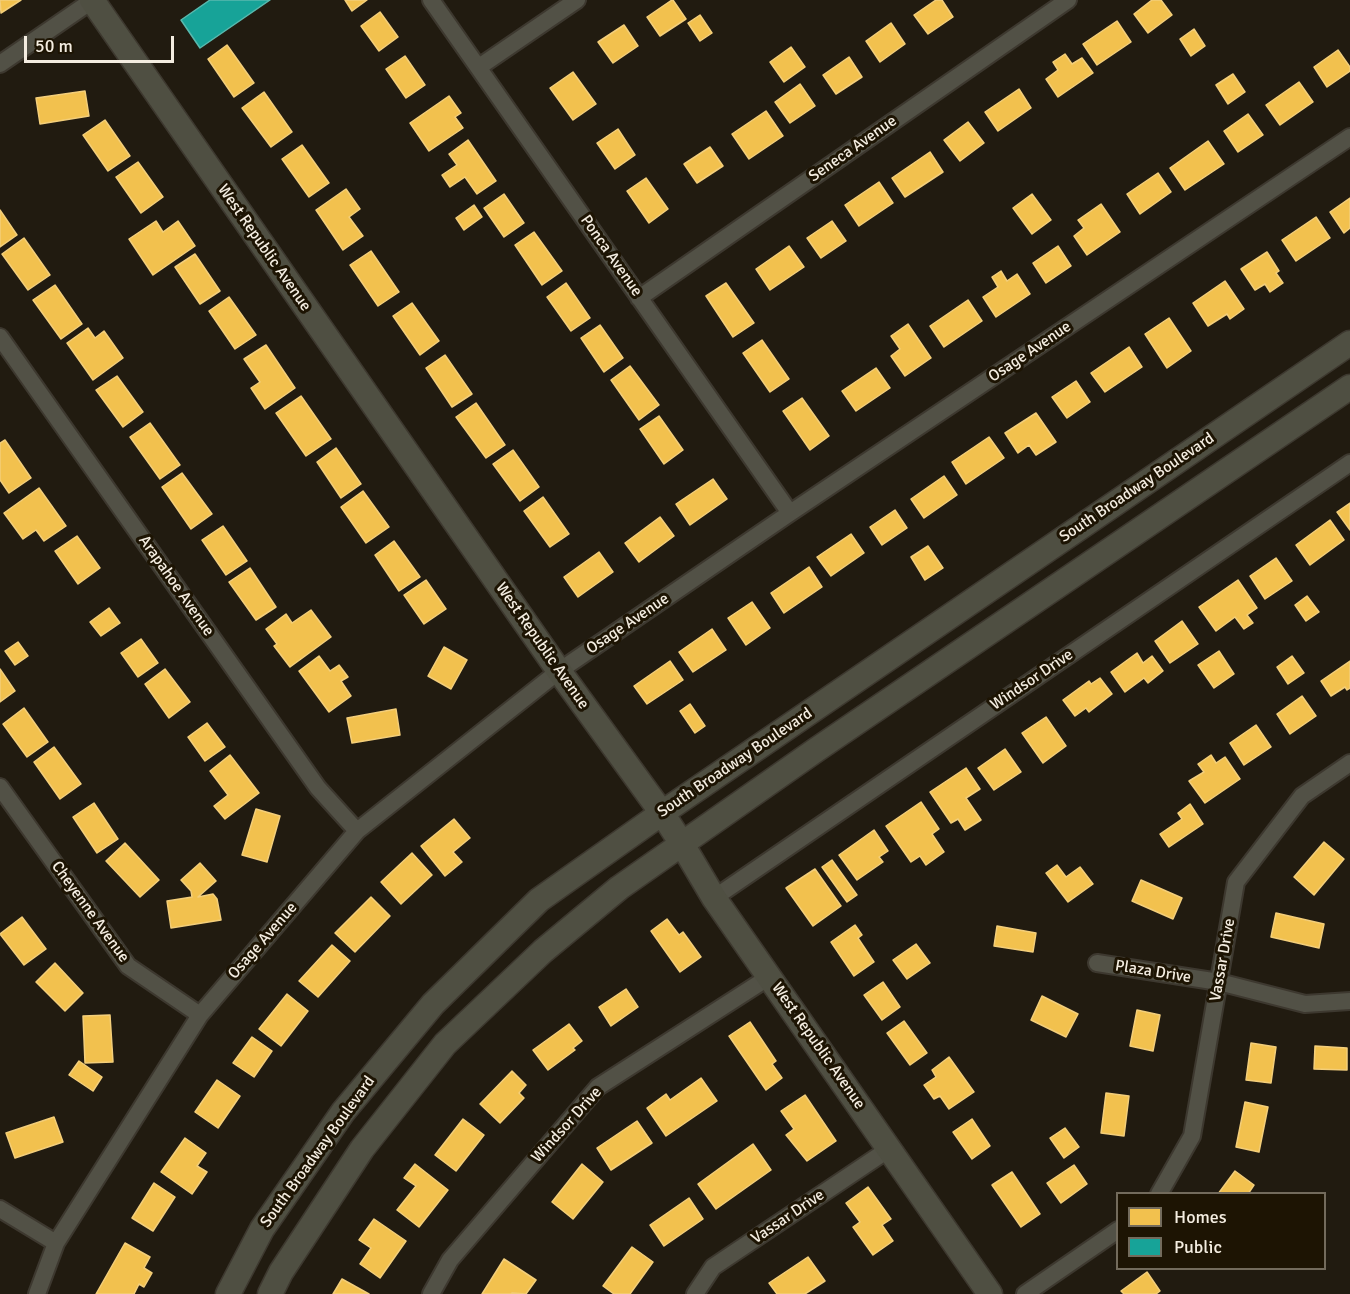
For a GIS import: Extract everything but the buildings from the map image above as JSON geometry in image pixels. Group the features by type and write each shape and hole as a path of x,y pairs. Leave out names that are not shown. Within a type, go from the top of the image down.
{"main road":[{"name":"West Republic Avenue","path":"93,0 559,671 662,813 714,898 990,1294"},
{"name":"South Broadway Boulevard","path":"228,1294 262,1229 343,1112 433,1004 539,900 662,813 1350,343"},
{"name":"South Broadway Boulevard","path":"270,1294 281,1272 362,1149 445,1044 543,951 620,888 816,750 1350,387"}],"street":[{"path":"0,64 93,0"},
{"name":"Ponca Avenue","path":"431,0 790,513"},
{"path":"479,67 577,0"},
{"name":"Seneca Avenue","path":"639,298 1068,0"},
{"name":"Osage Avenue","path":"37,1294 56,1243 200,1015 357,831 559,671 1350,137"},
{"name":"Arapahoe Avenue","path":"0,337 318,788 357,831"},
{"name":"Windsor Drive","path":"714,898 1350,463"},
{"name":"Vassar Drive","path":"1160,1192 1192,1136 1236,882 1302,796 1350,763"},
{"name":"Cheyenne Avenue","path":"0,787 128,966 200,1015"},
{"name":"Plaza Drive","path":"1097,963 1219,982 1305,1004 1350,1001"},
{"name":"Windsor Drive","path":"431,1294 450,1260 598,1087 770,977"},
{"name":"Vassar Drive","path":"695,1294 713,1267 889,1149"},
{"path":"0,1209 56,1243"},
{"path":"1025,1294 1116,1231"}]}
